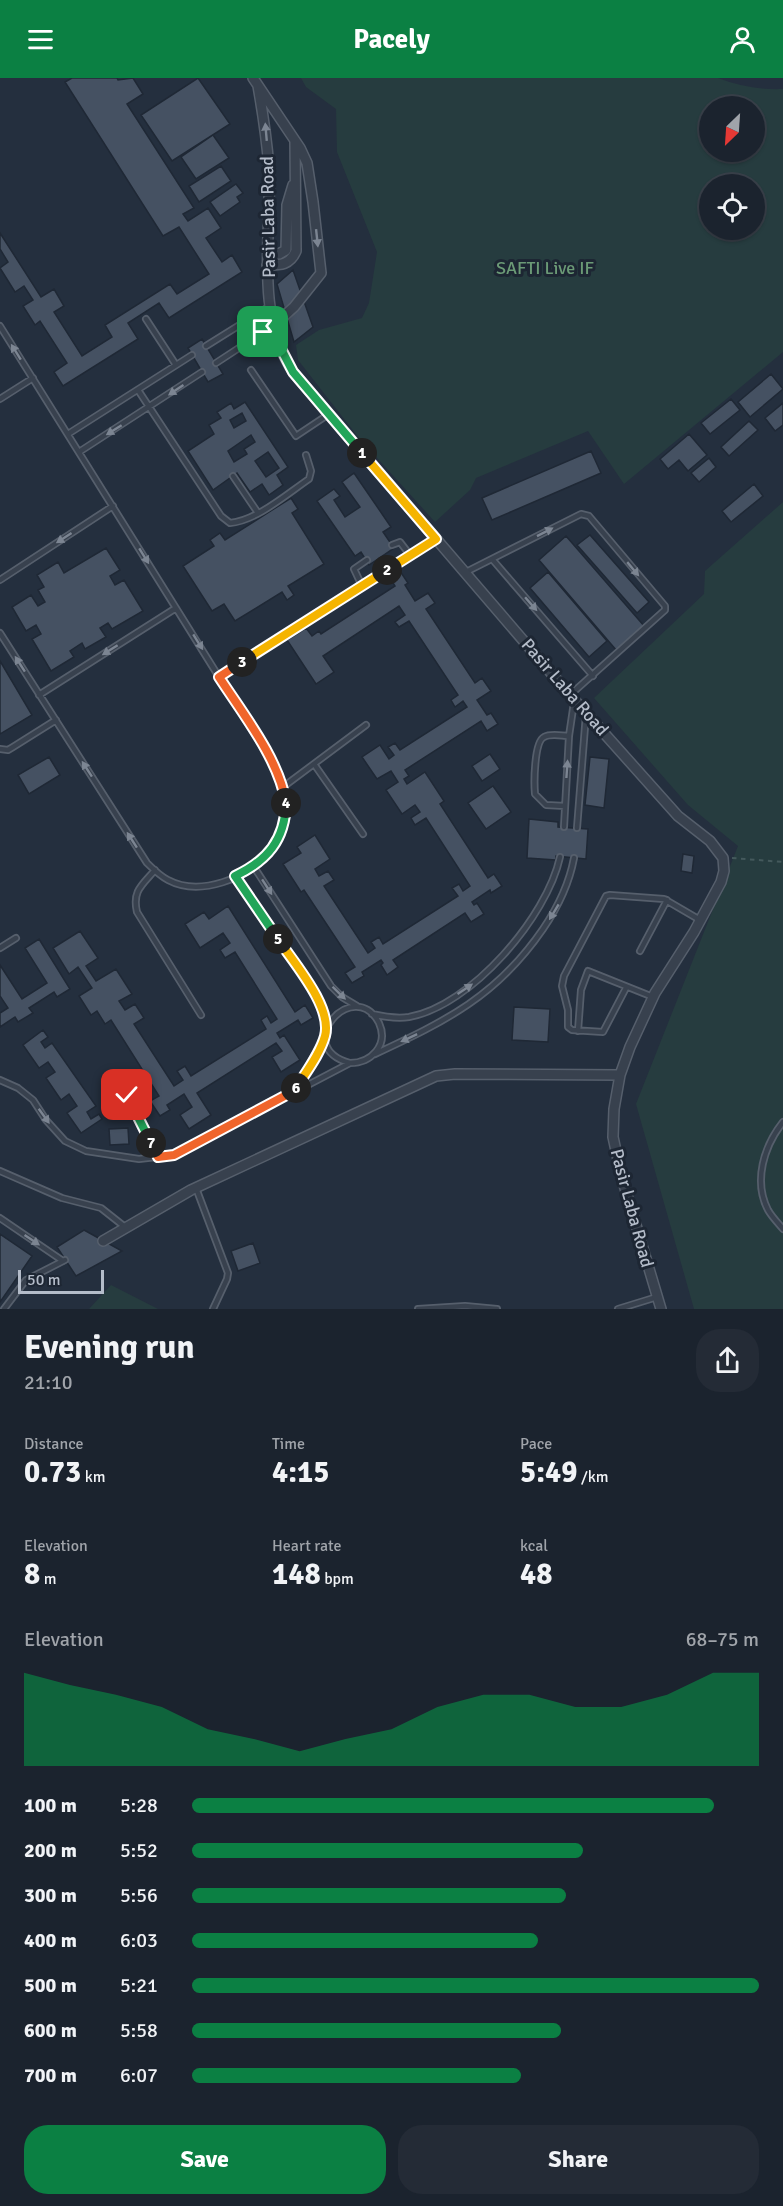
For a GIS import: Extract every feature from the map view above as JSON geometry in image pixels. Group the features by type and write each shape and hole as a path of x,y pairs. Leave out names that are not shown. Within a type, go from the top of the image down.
{"street":[{"path":"256,82 307,163 314,202 321,273 294,307 274,325"},
{"name":"Pasir Laba Road","path":"256,82 265,125 269,170 267,265 270,306 277,341 285,359 293,372 572,697 678,816 710,841 723,858 724,871 720,882 700,920 653,997 630,1047 620,1076 614,1109 613,1137 622,1178 662,1309"},
{"path":"267,265 286,264 293,258 296,251 295,141"},
{"path":"268,253 279,254 286,250 287,205 296,174"},
{"path":"103,1241 196,1188 436,1076 455,1074 620,1076"}],"lane":[{"path":"206,346 270,306"},
{"path":"146,319 176,365"},
{"path":"216,363 274,325"},
{"path":"0,326 272,762 283,787 286,805 281,833 271,852 254,867 210,886 168,880 155,870 147,862 0,633"},
{"path":"68,434 192,355"},
{"path":"251,370 296,436 329,414"},
{"path":"79,452 202,372"},
{"path":"0,399 33,378"},
{"path":"138,390 221,516 230,524 242,522 258,513 309,479 311,471 306,455"},
{"path":"233,476 258,513"},
{"path":"0,580 113,506"},
{"path":"466,573 581,514 589,516 665,609 664,613 572,697 564,827"},
{"path":"219,677 436,539"},
{"path":"392,545 400,542 410,555"},
{"path":"492,559 593,676"},
{"path":"362,586 354,569 367,560"},
{"path":"39,695 176,608"},
{"path":"577,828 586,711"},
{"path":"0,749 8,750 56,720"},
{"path":"283,787 366,725"},
{"path":"565,807 546,805 535,794 537,750 544,737 569,736"},
{"path":"314,764 363,834"},
{"path":"254,867 331,986 342,997 362,1009 372,1014 394,1018 423,1013 455,996 491,969 509,950 536,912 555,878 560,857"},
{"path":"0,1080 18,1088 33,1100 46,1120 65,1141 86,1151 139,1159 174,1155 294,1091 350,1064 367,1060 446,1020 482,996 502,979 535,940 561,900 574,858"},
{"path":"155,870 136,895 134,901 137,912 201,1016"},
{"path":"235,876 320,1001 325,1016 325,1036 294,1091"},
{"path":"626,988 604,1031 578,1031 568,1027 568,1010 562,986 572,958 592,923 602,899 610,895 667,900 700,920"},
{"path":"640,951 667,900"},
{"path":"0,948 16,938"},
{"path":"578,1031 581,990 588,971 653,997"},
{"path":"326,1028 334,1015 340,1011 354,1007 362,1009"},
{"path":"372,1014 381,1030 379,1047 374,1055"},
{"path":"325,1036 330,1051 335,1057 350,1064"},
{"path":"110,1106 127,1095 158,1157"},
{"path":"783,1122 767,1148 761,1173 761,1187 768,1210 783,1229"},
{"path":"0,1171 62,1198 101,1208 127,1229"},
{"path":"196,1188 228,1273 213,1309"},
{"path":"0,1218 64,1261 26,1280 4,1309"},
{"path":"618,1309 657,1297"},
{"path":"418,1309 465,1306 497,1309"}],"path":[{"path":"723,858 783,862"}],"green space":[{"name":"SAFTI Live IF","path":"301,78 718,78 750,87 783,89 783,352 624,484 588,431 476,478 470,490 435,522 359,438 298,360 296,345 319,330 362,318 369,303 377,252 337,152 336,109 306,87"},
{"path":"783,502 783,1309 694,1309 636,1104 738,846 688,805 594,698 704,594 705,571"},
{"path":"111,1285 158,1309 89,1309"}],"building":[{"path":"72,78 117,78 118,80 133,78 143,94 127,104 194,208 183,214 188,221 208,208 221,228 206,238 222,262 232,255 242,272 169,318 159,303 128,323 138,339 63,386 54,372 67,363 40,321 35,325 23,306 33,300 24,286 15,292 0,268 8,262 0,249 0,233 41,297 54,289 64,306 54,312 82,356 112,337 105,325 170,284 177,294 209,274 179,227 163,236 65,82"},
{"path":"198,78 230,124 172,161 141,115"},
{"path":"213,135 229,158 196,179 181,157"},
{"path":"221,166 231,181 199,202 189,186"},
{"path":"236,184 243,193 237,197 240,202 220,216 210,202"},
{"path":"293,270 313,327 294,342 277,284"},
{"path":"202,339 223,374 208,382 188,348"},
{"path":"771,374 783,389 750,417 738,402"},
{"path":"731,399 740,410 710,434 701,423"},
{"path":"245,402 288,467 277,475 283,485 269,495 262,484 250,492 237,473 213,490 188,451 214,434 209,425 221,418 217,412 231,403 234,409","holes":["242,413 246,421 234,428 230,420","251,435 255,442 244,449 247,454 234,462 228,451","268,452 279,468 266,477 255,461"]},
{"path":"783,403 783,425 775,431 765,418"},
{"path":"749,421 758,430 729,456 721,447"},
{"path":"689,434 707,455 688,471 679,460 668,469 660,459"},
{"path":"591,451 601,473 492,520 482,498"},
{"path":"709,458 716,467 699,482 691,473"},
{"path":"354,473 391,527 383,532 394,548 369,565 361,552 355,556 317,501 334,489 340,496 334,500 345,517 360,507 342,482"},
{"path":"754,484 763,496 731,522 722,511"},
{"path":"291,498 298,509 292,513 324,564 288,586 294,595 287,600 282,592 235,621 224,604 212,611 183,566 214,546 210,540 220,533 225,540"},
{"path":"590,535 649,602 637,613 577,545"},
{"path":"566,536 645,627 617,651 539,560"},
{"path":"106,548 120,570 110,576 115,585 124,580 143,611 112,629 108,623 100,628 106,637 85,649 82,643 70,651 74,657 51,671 32,639 41,634 36,625 26,631 12,607 31,595 38,606 45,602 38,590 44,587 37,575 58,562 64,573"},
{"path":"400,571 415,601 428,593 435,603 426,609 475,683 482,678 491,691 477,700 487,715 491,713 498,724 487,731 481,721 405,770 409,776 404,779 407,784 425,772 444,801 440,804 488,878 494,874 502,886 491,893 490,890 472,902 474,905 477,903 484,914 471,922 465,913 393,960 398,967 387,975 381,965 383,963 381,960 362,972 364,976 352,983 345,973 355,967 304,890 301,892 283,864 301,853 297,847 315,835 330,859 315,869 319,876 328,871 334,880 324,886 368,953 375,948 371,942 379,937 383,944 458,896 452,888 459,884 463,891 470,886 426,818 415,825 411,818 420,812 415,805 402,814 386,790 398,782 391,771 377,779 362,757 380,745 389,759 394,755 388,747 395,743 400,750 467,707 463,701 455,707 451,700 458,695 409,621 399,627 395,622 405,615 399,606 323,656 334,672 316,684 287,640 306,628 312,636 319,631 321,634 395,586 390,578"},
{"path":"548,572 607,641 589,657 530,588"},
{"path":"0,661 32,715 0,734"},
{"path":"490,754 500,769 482,781 472,766"},
{"path":"49,757 60,775 29,794 18,775"},
{"path":"590,757 609,759 604,808 585,805"},
{"path":"493,786 511,812 486,829 468,803"},
{"path":"529,819 558,822 558,827 588,829 586,859 556,856 556,860 527,858"},
{"path":"683,854 694,856 692,873 681,871"},
{"path":"228,906 295,1012 305,1005 313,1018 301,1025 298,1020 277,1033 280,1038 284,1035 300,1060 281,1072 272,1057 282,1051 276,1043 197,1093 211,1115 189,1129 180,1115 192,1107 184,1094 167,1105 170,1110 160,1116 150,1101 159,1096 111,1020 105,1024 97,1011 91,1015 79,996 92,988 78,967 69,974 53,948 80,931 98,958 86,966 96,981 116,969 132,994 119,1001 125,1010 135,1004 144,1018 134,1024 174,1086 183,1080 177,1071 185,1066 191,1076 266,1029 261,1020 267,1016 271,1023 277,1019 235,952 225,958 220,950 230,943 223,933 200,948 185,924 204,912 209,919"},
{"path":"39,939 70,989 57,997 54,992 29,1008 33,1013 18,1022 15,1017 0,1027 0,1013 8,1008 0,996 0,965 22,999 47,983 25,948"},
{"path":"514,1007 550,1009 548,1042 512,1040"},
{"path":"43,1030 48,1037 41,1042 45,1048 52,1043 96,1106 87,1112 91,1119 99,1114 102,1119 81,1133 67,1113 77,1106 69,1094 61,1100 46,1078 55,1072 48,1062 39,1068 23,1045"},
{"path":"128,1128 129,1144 110,1145 109,1129"},
{"path":"84,1230 122,1251 76,1276 57,1247"},
{"path":"0,1234 32,1256 0,1302"},
{"path":"253,1243 260,1263 238,1271 231,1251"}],"route":[{"path":"127,1095 158,1157 174,1155 294,1091 311,1065 325,1036 323,1008 235,876 254,867 271,852 281,833 286,805 283,787 272,762 219,677 436,539 293,372 277,341 274,325 263,332"}]}
